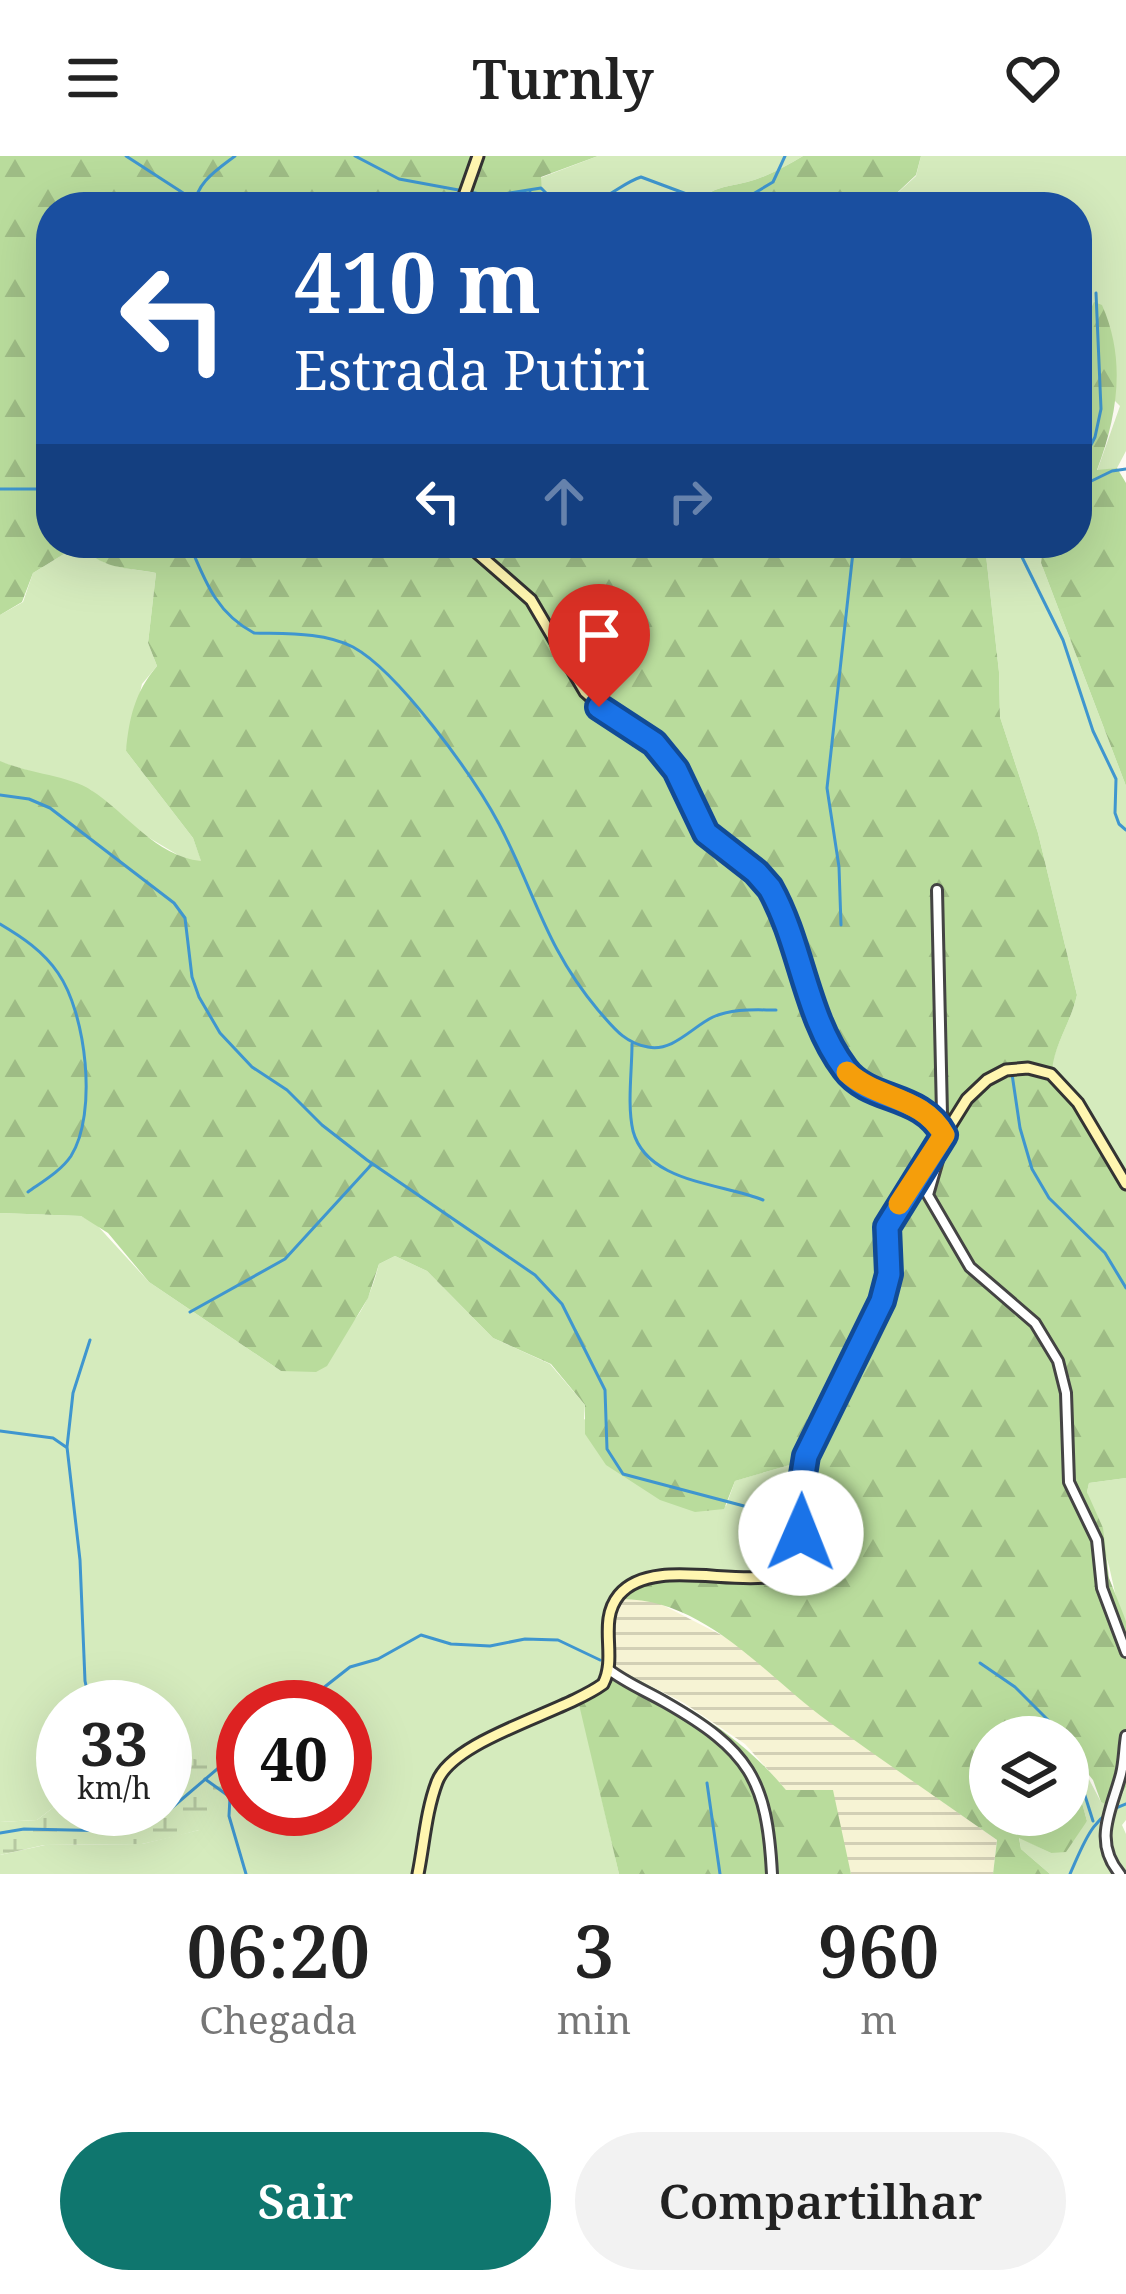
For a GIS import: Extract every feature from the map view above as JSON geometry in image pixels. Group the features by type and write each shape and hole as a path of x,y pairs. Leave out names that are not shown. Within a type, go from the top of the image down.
{"street":[{"path":"465,192 478,156"},
{"path":"483,558 531,600 585,692 665,755 706,833 770,888 826,1039 848,1074 862,1086 917,1107 947,1131"},
{"path":"937,890 942,1114 947,1131 928,1195 970,1267 1035,1322 1058,1361 1066,1393 1069,1482 1097,1540 1102,1588 1126,1652"},
{"path":"418,1874 444,1768 464,1751 598,1688 608,1670 610,1610 634,1581 654,1576 771,1576 798,1565 806,1456 882,1301 889,1274 887,1227 967,1099 995,1074 1028,1068 1051,1074 1078,1103 1126,1184"},
{"path":"608,1670 689,1718 748,1765 766,1808 772,1874"},
{"path":"1120,1874 1113,1866 1105,1832 1126,1736"}],"shaded area":[{"path":"649,1598 731,1640 824,1718 969,1820 969,1836 997,1840 993,1874 851,1874 841,1838 786,1790 745,1744 684,1703 612,1666 610,1614 618,1599"}],"green space":[{"path":"0,156 598,156 541,177 542,192 36,192 36,558 58,558 33,573 22,602 0,615"},
{"path":"598,156 803,156 762,177 711,192 542,192 540,178"},
{"path":"803,156 921,156 916,175 898,192 711,192"},
{"path":"921,156 1126,156 1126,451 1117,468 1097,471 1120,406 1092,378 1092,192 898,192 916,176"},
{"path":"1094,302 1102,305 1117,366 1110,428 1097,470 1117,468 1126,483 1126,786 1041,563 1042,558 1092,558"},
{"path":"58,558 95,558 156,573 148,643 157,666 142,684 126,751 193,838 202,863 183,858 136,830 91,790 0,762 0,615 23,602 33,573"},
{"path":"96,558 986,558 1000,717 1038,833 1077,995 1052,1070 1126,1183 1126,1478 1089,1483 1087,1492 1103,1528 1109,1578 1126,1621 1126,1787 1114,1809 1101,1802 1089,1775 1089,1716 969,1716 969,1820 829,1722 706,1625 649,1602 618,1599 628,1582 644,1574 777,1574 805,1558 811,1545 806,1506 817,1440 812,1434 793,1464 735,1481 724,1509 695,1512 660,1500 606,1465 585,1434 585,1405 551,1364 493,1338 427,1271 395,1256 379,1264 368,1298 327,1366 316,1372 281,1371 149,1282 108,1233 81,1216 0,1213 0,761 82,785 169,851 201,861 193,838 126,751 134,706 157,666 148,643 156,573"},
{"path":"986,558 1042,558 1126,786 1126,1183 1051,1071 1077,995 1038,833 1000,717"},
{"path":"0,1213 81,1216 95,1223 149,1282 281,1371 345,1331 364,1305 379,1264 395,1256 427,1271 493,1338 550,1364 585,1405 584,1419 726,1506 735,1481 792,1464 811,1433 817,1440 806,1506 811,1545 805,1558 777,1574 727,1573 628,1582 610,1614 611,1675 578,1696 619,1874 0,1874 0,1855 45,1845 142,1844 192,1836 199,1830 192,1815 192,1680 36,1680 36,1820 0,1822"},
{"path":"1126,1478 1126,1621 1087,1492 1089,1483"},
{"path":"612,1666 727,1734 786,1790 833,1790 851,1874 619,1874 577,1696 592,1689"},
{"path":"192,1759 216,1768 216,1814 192,1832"},
{"path":"1089,1779 1101,1802 1115,1809 1126,1787 1122,1825 1126,1874 1050,1874 1021,1849 1019,1837 1051,1853 1070,1836 1089,1836"},
{"path":"36,1820 36,1836 175,1836 142,1844 44,1845 0,1855 0,1822"},
{"path":"991,1836 1077,1836 1066,1852 1051,1853 1019,1838 1021,1849 1050,1874 993,1874 997,1840"}],"waterway":[{"path":"126,156 182,192"},
{"path":"199,192 235,156"},
{"path":"355,156 399,179 469,192"},
{"path":"756,192 773,182 785,156"},
{"path":"612,192 641,177 681,192"},
{"path":"516,192 541,188 545,192"},
{"path":"1092,443 1101,409 1096,293"},
{"path":"1092,481 1126,469"},
{"path":"0,489 36,489"},
{"path":"196,558 213,595 241,625 254,633 317,636 353,647 413,702 487,804 565,964 620,1033 632,1042 657,1048 721,1014 776,1010"},
{"path":"841,925 839,867 827,788 852,558"},
{"path":"1022,558 1063,640 1093,731 1116,779 1115,813 1126,830"},
{"path":"0,795 50,808 174,903 185,918 199,997 220,1033 252,1067 287,1090 367,1160 535,1275 562,1304 605,1390 607,1449 623,1474 744,1506 789,1551"},
{"path":"0,924 32,945 58,973 76,1012 85,1063 84,1115 71,1156 28,1192"},
{"path":"632,1044 630,1110 641,1148 669,1171 763,1200"},
{"path":"1012,1074 1032,1169 1049,1198 1105,1253 1126,1288"},
{"path":"190,1312 285,1259 372,1164"},
{"path":"85,1680 80,1560 67,1447 73,1393 90,1340"},
{"path":"0,1431 53,1438 66,1447"},
{"path":"333,1680 350,1667 378,1659 421,1635 451,1644 490,1646 525,1639 558,1640 600,1660"},
{"path":"980,1663 1015,1687 1044,1716"},
{"path":"0,1833 138,1827 161,1817 216,1770"},
{"path":"205,1779 230,1797 229,1816 246,1874"},
{"path":"707,1783 720,1874"},
{"path":"1070,1874 1097,1823 1126,1804"},
{"path":"1089,1808 1093,1821"}],"slow traffic":[{"path":"847,1072 862,1086 917,1107 944,1135 899,1204"}],"route":[{"path":"599,707 654,743 676,770 706,833 770,888 826,1039 848,1074 862,1086 917,1107 944,1135 887,1227 889,1274 882,1301 806,1456 801,1533"}]}
